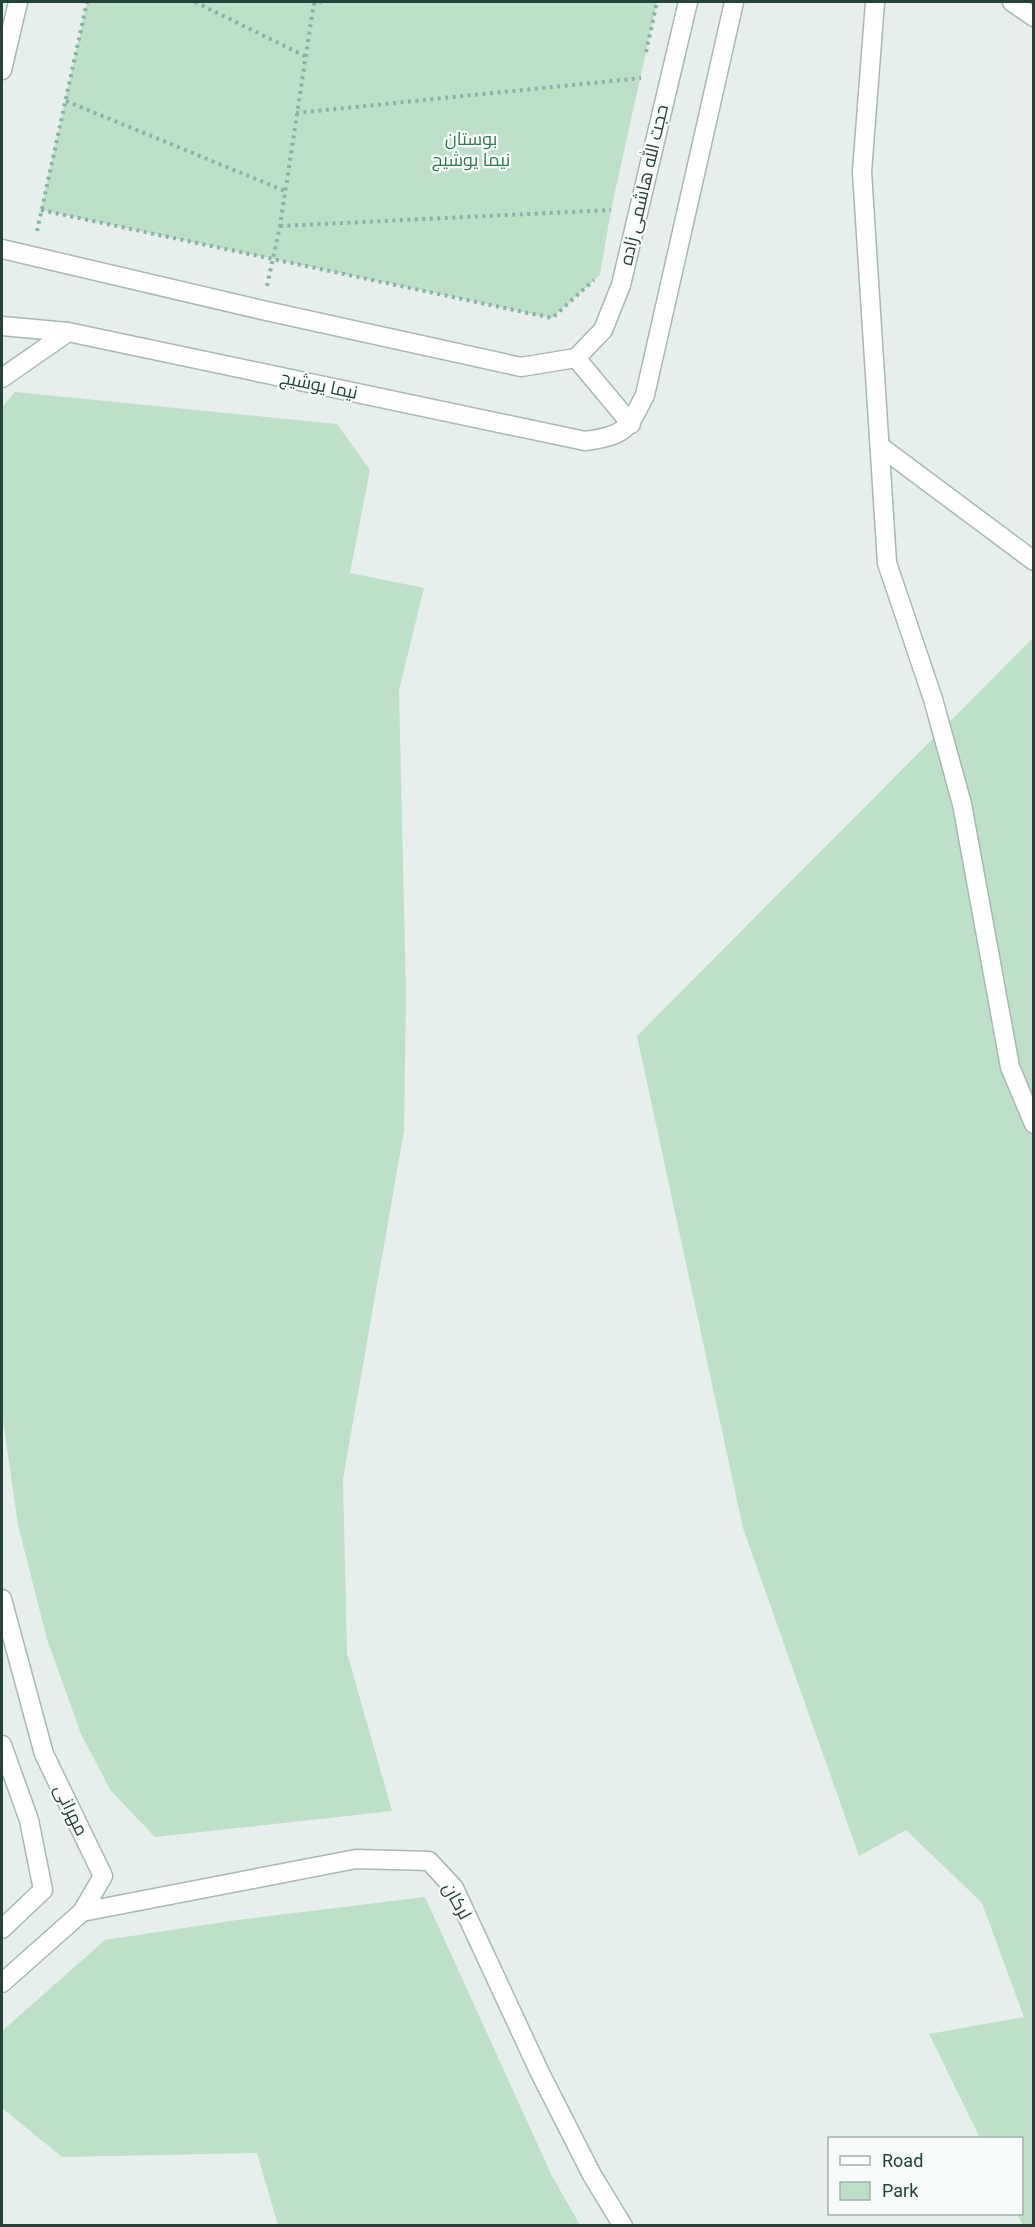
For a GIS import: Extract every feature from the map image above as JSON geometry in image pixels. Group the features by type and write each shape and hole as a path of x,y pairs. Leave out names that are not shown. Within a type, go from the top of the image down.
{"street":[{"path":"2,70 18,2"},
{"name":"حجت الله هاشمی زاده","path":"576,358 603,330 621,285 688,2"},
{"path":"2,249 262,310 521,367 576,358 631,424 645,395 734,2"},
{"path":"875,2 862,172 887,563 933,699 962,804 1010,1066 1034,1124"},
{"path":"1012,2 1034,17"},
{"name":"نیما یوشیج","path":"2,326 68,332 585,441 614,437 631,424"},
{"path":"2,378 68,332"},
{"path":"881,447 1034,561"},
{"name":"مهرانی","path":"2,1599 44,1754 102,1876 82,1912 2,1983"},
{"path":"2,1745 29,1820 43,1890 2,1929"},
{"name":"لرکان","path":"82,1912 356,1859 429,1861 454,1888 540,2073 592,2175 623,2226"}],"path":[{"path":"32,255 87,2"},
{"path":"195,2 305,56"},
{"path":"262,310 280,226 314,3 322,2"},
{"path":"645,56 657,2"},
{"path":"638,89 643,67"},
{"path":"296,113 641,78"},
{"path":"66,101 285,191"},
{"path":"609,221 613,199"},
{"path":"41,210 552,318 600,275"},
{"path":"280,226 611,210"}],"green space":[{"name":"بوستان نیما یوشیج","path":"87,2 657,2 611,210 600,275 552,318 41,210"},
{"path":"15,392 337,424 370,470 350,573 424,588 399,690 406,994 404,1131 343,1479 347,1653 392,1811 155,1837 111,1791 81,1734 47,1639 18,1525 2,1413 2,407"},
{"path":"1033,638 1033,2225 1023,2225 1018,2215 1023,2215 1023,2137 980,2137 929,2034 1024,2017 982,1903 906,1830 859,1856 743,1528 637,1036"},
{"path":"425,1897 552,2176 580,2225 278,2225 257,2153 62,2157 2,2108 2,2031 105,1940 237,1920"}]}
